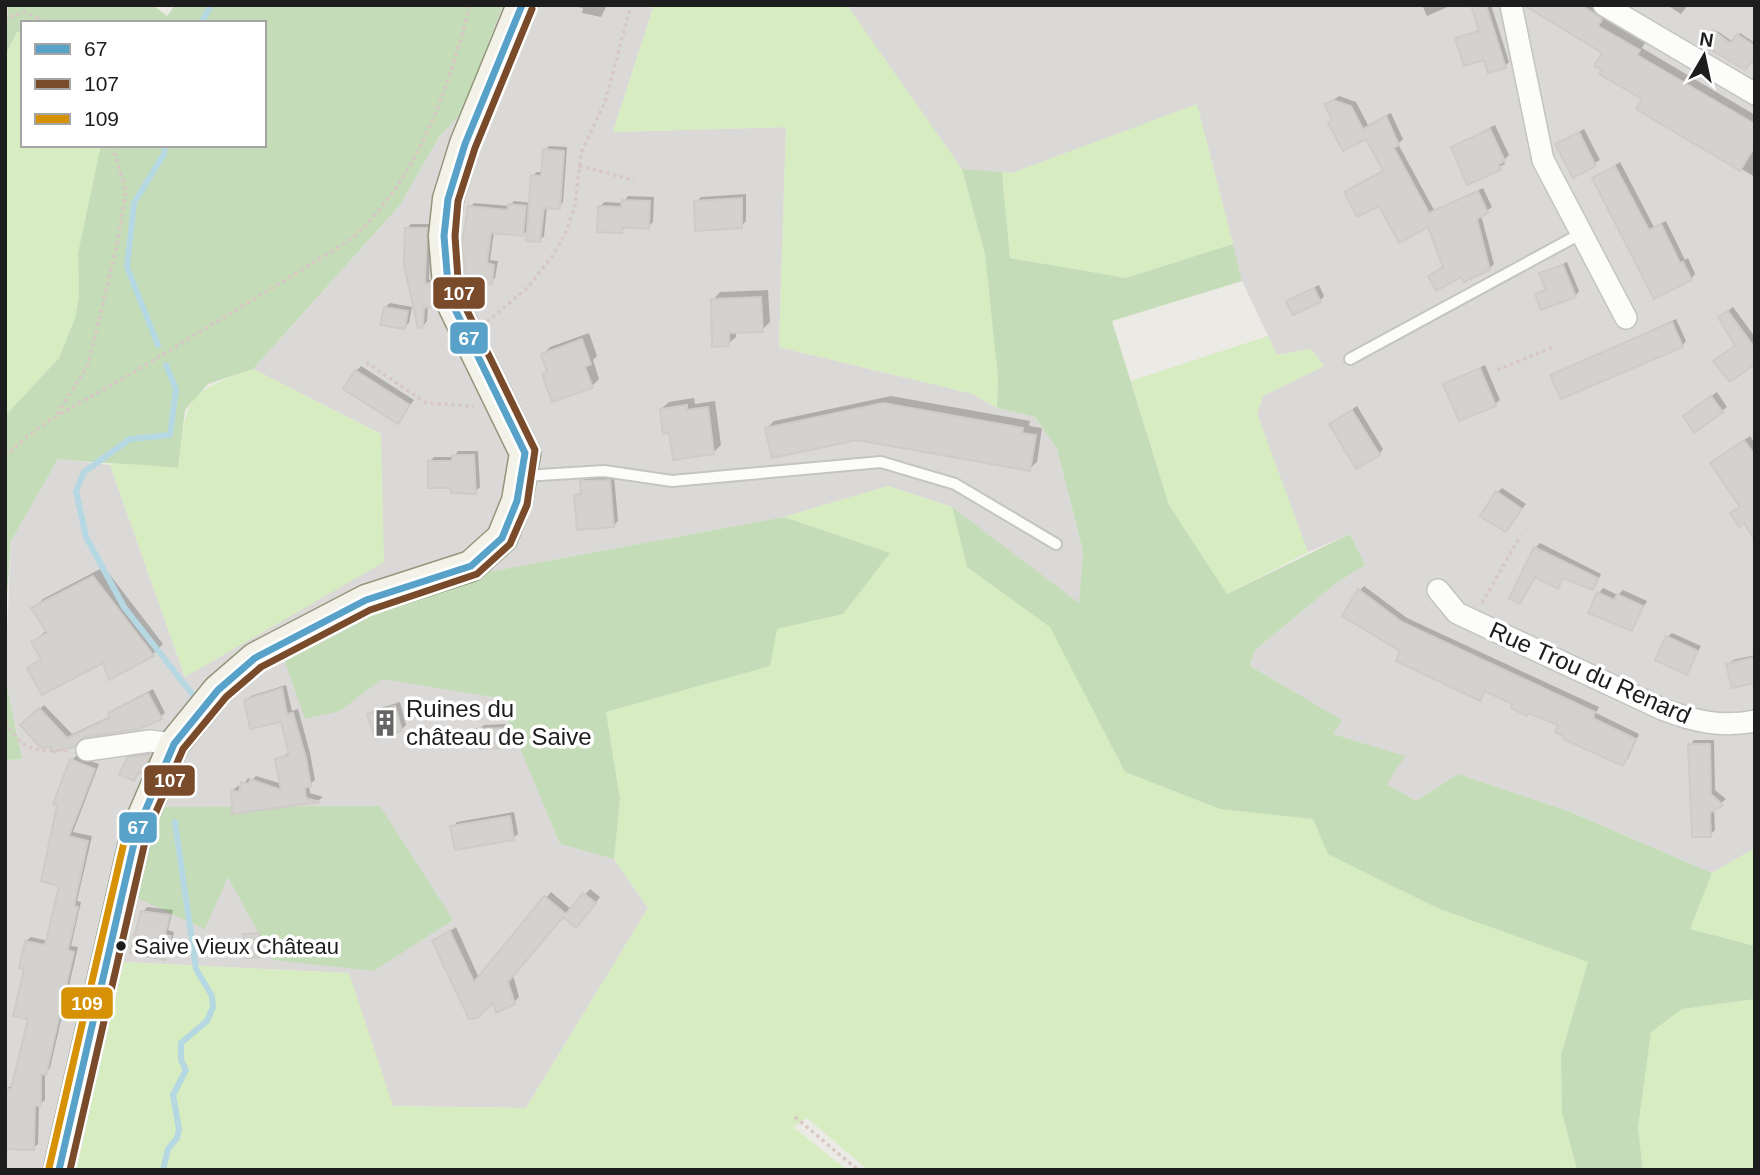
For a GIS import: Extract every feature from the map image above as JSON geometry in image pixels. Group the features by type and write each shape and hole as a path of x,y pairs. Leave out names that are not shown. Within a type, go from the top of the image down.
{"street":[{"path":"59,1170 137,830 174,744 218,690 255,658 366,600 471,566 502,538 517,501 525,453 449,297 444,236 448,199 466,144 522,5"},
{"path":"1511,5 1543,160 1626,318"},
{"path":"1604,5 1755,94"},
{"name":"Rue Trou du Renard","path":"1438,590 1457,613 1612,687 1696,722 1723,725 1755,721"},
{"path":"87,750 150,741 174,744"}],"lane":[{"path":"1350,359 1582,233"},
{"path":"521,476 604,471 672,481 881,462 955,484 1056,544"}],"path":[{"path":"5,457 18,443 56,416 259,297 362,230 397,186 423,142 455,63 470,5"},
{"path":"467,334 504,310 528,287 554,254 575,206 580,153 605,102 631,5"},
{"path":"5,23 9,17 23,12 44,21"},
{"path":"56,416 88,365 118,240 126,191 113,147"},
{"path":"579,166 634,180"},
{"path":"1497,370 1554,347"},
{"path":"366,362 426,403 481,406 498,398"},
{"path":"1471,620 1521,534"},
{"path":"5,722 19,743 34,751 87,750"},
{"path":"795,1117 858,1170"}],"shaded area":[{"path":"503,5 654,5 613,132 786,127 779,347 973,394 997,408 1035,417 1057,449 1083,551 1079,604 952,507 888,486 784,517 467,576 340,711 382,678 500,698 560,844 614,859 648,908 526,1108 392,1106 349,973 122,962 76,1170 5,1170 5,760 22,759 5,677 11,541 58,459 110,465 185,677 381,434 253,369 400,205 439,137 462,112"},
{"path":"847,5 1755,5 1755,848 1712,873 1568,811 1458,774 1416,801 1387,784 1404,756 1333,734 1341,720 1250,666 1255,650 1335,584 1365,565 1350,534 1308,552 1301,535 1257,414 1263,396 1324,366 1311,349 1277,355 1242,281 1197,105 1012,173 962,169 908,102"}],"green space":[{"path":"8,5 153,5 167,16 175,5 503,5 462,112 439,137 400,205 253,369 208,384 185,410 178,468 58,459 11,541 5,625 5,416 59,358 75,318 79,297 78,253 101,147 266,147 266,21 21,21 21,33 17,32 5,55"},
{"path":"654,5 847,5 962,169 985,254 998,378 997,408 973,394 779,347 786,127 613,132"},
{"path":"17,32 21,33 21,147 101,147 78,253 79,297 75,318 59,358 5,416 5,55"},
{"path":"1197,104 1233,244 1126,278 1010,258 1002,172 1012,173"},
{"path":"962,169 1002,172 1010,258 1126,278 1233,244 1242,281 1112,321 1169,505 1227,594 1350,534 1365,565 1335,584 1255,650 1250,666 1342,720 1333,734 1405,756 1387,784 1416,801 1458,774 1568,811 1712,873 1690,929 1755,946 1755,999 1682,1009 1651,1032 1638,1127 1643,1170 1577,1170 1562,1113 1561,1055 1588,962 1437,908 1328,854 1313,819 1220,809 1125,772 1050,627 967,567 952,507 1079,603 1083,551 1057,449 1035,417 997,408 998,378 985,254"},
{"path":"1268,336 1277,355 1311,349 1324,366 1263,396 1257,414 1308,552 1227,594 1169,505 1131,381"},
{"path":"253,369 381,434 384,562 185,677 110,465 121,461 178,468 187,412 193,401 213,385"},
{"path":"888,486 952,507 967,567 1050,626 1125,772 1220,809 1314,819 1329,854 1437,908 1588,962 1561,1055 1562,1113 1577,1170 868,1170 807,1118 793,1127 847,1170 76,1170 122,962 349,973 393,1106 526,1108 648,908 614,859 620,799 606,712 770,666 776,629 843,614 889,553 784,517"},
{"path":"784,517 890,553 843,614 777,629 770,666 606,712 620,799 614,859 560,844 499,698 382,679 340,711 305,719 282,653 467,576"},
{"path":"5,677 22,759 5,760"},
{"path":"380,806 453,920 374,971 273,960 228,877 205,929 137,898 158,807"},
{"path":"1755,848 1755,946 1690,929 1712,873"},
{"path":"1755,999 1755,1170 1643,1170 1638,1127 1651,1031 1682,1009"}],"building":[{"path":"1471,5 1486,5 1506,68 1488,73 1484,60 1464,66 1455,38 1479,31"},
{"path":"1524,5 1581,5 1602,19 1598,26 1640,50 1637,55 1755,124 1755,146 1740,171 1636,109 1642,99 1599,74 1602,70 1594,66 1602,53"},
{"path":"1713,30 1730,43 1737,34 1755,46 1755,57 1745,70 1703,45"},
{"path":"1333,100 1351,106 1363,129 1386,116 1399,145 1394,148 1429,213 1478,191 1488,213 1477,219 1490,270 1464,282 1461,277 1436,291 1428,276 1443,267 1428,227 1399,243 1379,206 1357,217 1344,192 1383,171 1366,139 1343,151 1328,123 1332,120 1324,104"},
{"path":"1490,129 1505,161 1499,164 1501,170 1467,185 1451,147"},
{"path":"1579,132 1596,166 1573,178 1555,144"},
{"path":"543,149 564,151 560,209 544,208 540,242 526,241 531,175 541,176"},
{"path":"1615,166 1649,230 1661,224 1680,263 1683,262 1692,280 1654,299 1592,178"},
{"path":"742,198 742,228 695,231 694,201"},
{"path":"622,200 650,201 649,229 622,227 622,233 597,232 598,206 621,207"},
{"path":"508,204 526,206 523,236 491,233 487,263 494,265 492,284 466,280 462,244 468,206 508,210"},
{"path":"405,228 427,228 425,284 430,283 434,306 424,308 423,327 418,328 404,265"},
{"path":"1563,265 1576,297 1541,310 1535,294 1546,290 1539,273"},
{"path":"1314,288 1321,302 1293,315 1286,301"},
{"path":"761,297 763,332 729,333 729,346 712,347 711,299"},
{"path":"384,307 408,311 405,329 380,325"},
{"path":"1728,311 1755,348 1755,364 1730,382 1713,361 1735,346 1718,317"},
{"path":"1672,322 1683,347 1561,399 1550,375"},
{"path":"582,339 591,364 585,367 593,388 552,402 542,374 547,372 541,354"},
{"path":"1480,368 1496,406 1459,421 1443,384"},
{"path":"355,370 410,405 398,424 343,389"},
{"path":"1711,396 1723,412 1694,433 1683,416"},
{"path":"883,403 1023,428 1022,433 1036,435 1030,471 857,440 772,458 765,428"},
{"path":"687,405 687,410 708,407 714,454 673,460 669,433 663,434 660,409"},
{"path":"1352,410 1380,455 1356,469 1329,424"},
{"path":"1744,440 1755,455 1755,540 1744,523 1739,527 1730,513 1740,507 1710,463"},
{"path":"452,455 474,455 476,494 451,493 451,488 428,488 428,461 452,461"},
{"path":"610,480 614,527 577,530 574,495 581,494 580,481"},
{"path":"1496,491 1522,509 1506,532 1480,516"},
{"path":"1534,547 1598,578 1593,590 1563,578 1558,589 1535,577 1520,604 1509,598"},
{"path":"93,576 154,656 109,680 103,663 42,695 27,668 41,659 31,642 47,633 31,608"},
{"path":"1358,589 1402,622 1595,712 1593,718 1636,739 1623,766 1563,739 1564,736 1555,732 1558,725 1528,713 1527,716 1511,708 1512,704 1485,691 1480,701 1396,661 1400,651 1342,616"},
{"path":"1597,592 1614,600 1617,594 1643,606 1632,631 1588,613"},
{"path":"1666,636 1698,651 1687,675 1655,660"},
{"path":"1755,657 1755,683 1732,688 1726,664"},
{"path":"282,688 287,714 293,713 306,758 311,786 305,788 306,798 320,802 232,814 231,790 239,792 241,782 249,784 250,779 281,790 275,759 289,755 281,722 250,729 244,700"},
{"path":"148,693 162,719 139,729 84,737 74,747 53,752 51,747 41,748 20,725 39,708 67,738 110,718 108,713"},
{"name":"Ruines du château de Saive","path":"395,706 402,731 375,739 367,714"},
{"path":"503,728 504,748 479,749 477,729"},
{"path":"1688,744 1710,744 1711,794 1723,805 1710,813 1711,837 1692,837"},
{"path":"151,754 142,774 139,772 134,781 119,774 128,757"},
{"path":"70,759 95,769 69,836 88,841 68,950 74,952 46,1075 41,1074 41,1106 35,1106 34,1150 6,1149 5,1089 11,1089 28,1019 13,1016 24,969 19,968 25,941 45,945 59,886 41,881 57,806 53,804"},
{"path":"510,816 514,840 455,850 450,826"},
{"path":"583,893 596,903 576,928 563,917 508,982 515,1004 496,1013 493,1003 477,1018 469,1019 432,941 450,931 474,982 544,896 566,914"},
{"path":"141,911 170,915 165,935 171,936 165,960 130,953"},
{"path":"259,933 261,957 245,958 243,934"}],"waterway":[{"path":"202,21 211,5"},
{"path":"158,345 127,267 134,203 164,154 165,147"},
{"path":"166,365 176,389 170,435 130,439 84,472 76,491 86,537 124,607 192,694"},
{"path":"163,1170 168,1149 177,1138 179,1129 173,1095 186,1070 181,1060 181,1043 207,1021 213,1007 212,996 196,969 175,822"}],"transit line":[{"name":"67","path":"59,1170 137,830 174,744 218,690 255,658 366,600 471,566 502,538 517,501 525,453 449,297 444,236 448,199 465,144 522,5"},
{"name":"107","path":"70,1170 147,833 183,749 226,697 261,667 370,610 477,574 510,544 527,505 535,450 459,294 455,236 458,201 475,148 532,9"},
{"name":"109","path":"49,1168 125,838"}],"place":[{"name":"Ruines du château de Saive","path":"385,723"},
{"name":"Saive Vieux Château","path":"121,946"}]}
